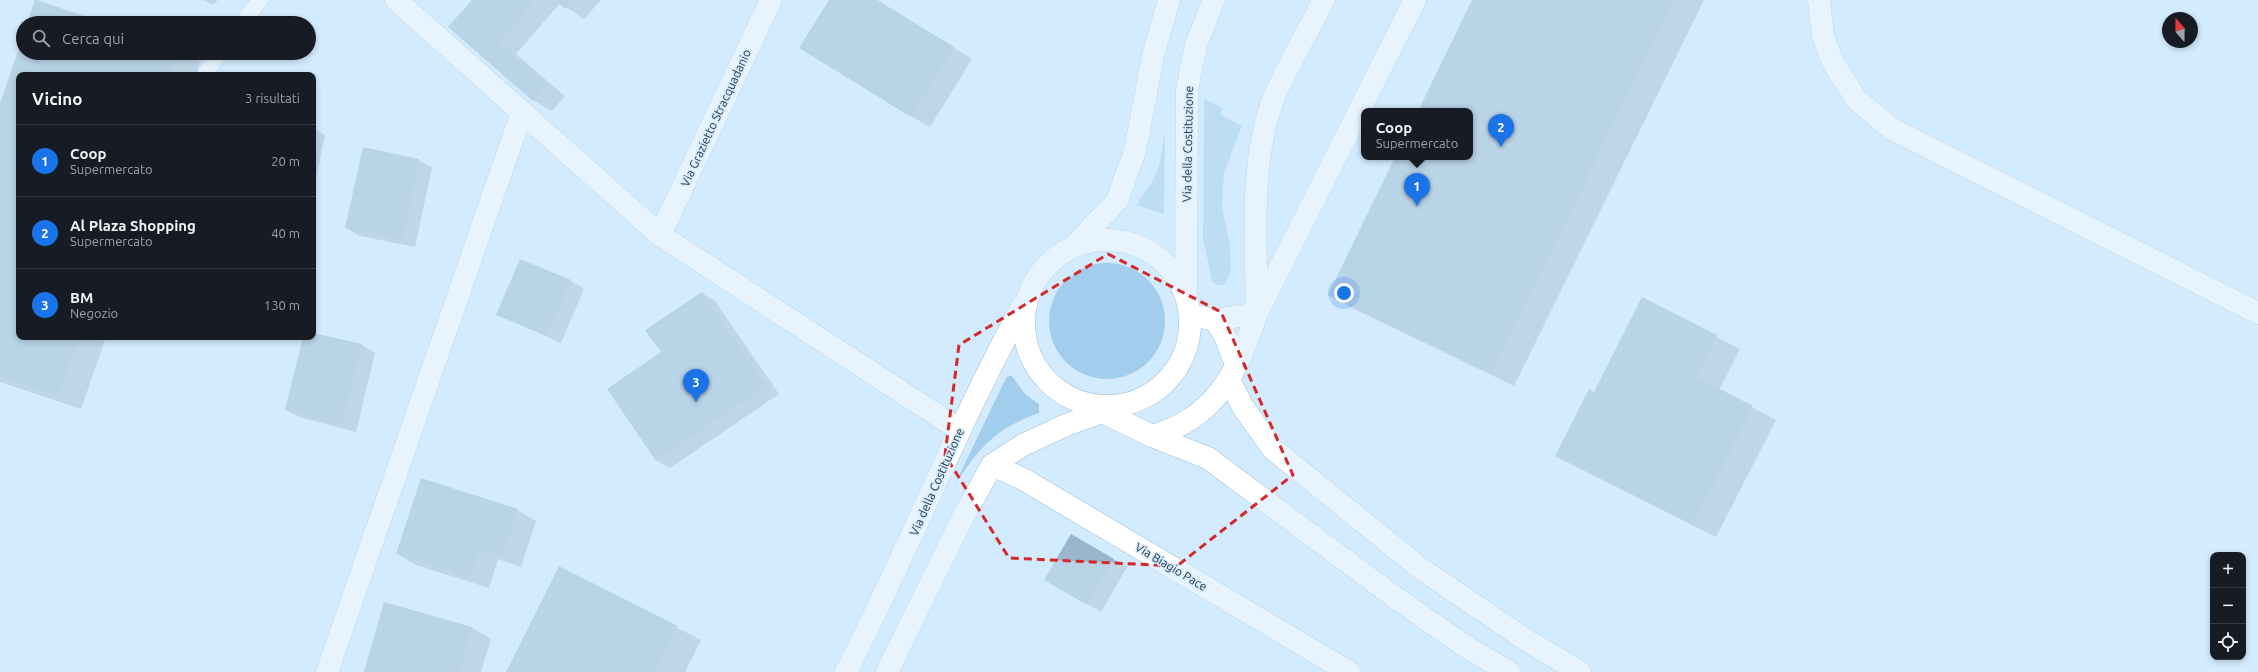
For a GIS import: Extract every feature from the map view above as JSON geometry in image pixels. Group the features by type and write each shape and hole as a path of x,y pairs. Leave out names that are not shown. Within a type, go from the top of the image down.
{"street":[{"path":"396,0 660,235 960,430"},
{"name":"Via Grazietto Stracquadanio","path":"660,235 771,0"},
{"path":"1169,0 1153,56 1135,151 1117,201 1075,245 1050,262 1040,273 1029,293 1024,315 1025,339 1033,361 1046,380 1064,394 1152,436 1208,458 1396,598 1462,644 1508,672"},
{"name":"Via della Costituzione","path":"1186,293 1187,90 1196,45 1214,0"},
{"path":"1257,313 1256,206 1264,136 1275,96 1324,0"},
{"path":"1152,436 1167,432 1192,420 1213,401 1232,373 1246,344 1257,313 1415,0"},
{"path":"1819,0 1823,36 1833,63 1858,100 1892,129 2258,313"},
{"path":"327,672 522,112"},
{"path":"887,672 962,519 992,466 1023,445 1066,425 1094,408 1133,402 1159,387 1170,378 1183,359 1190,338 1191,315 1186,293 1175,274 1160,257 1141,246 1119,240 1097,240 1075,245"},
{"name":"Via della Costituzione","path":"846,672 886,595 960,430 1029,293"},
{"path":"1191,315 1215,320 1257,313"},
{"path":"1215,320 1225,336 1232,373 1243,407 1273,449 1420,568 1529,642 1580,672"},
{"name":"Via Biagio Pace","path":"992,466 1023,479 1348,672"}],"lane":[{"path":"247,16 260,0"},
{"path":"207,72 214,60"}],"highlighted area":[{"path":"1108,254 1221,312 1293,475 1177,566 1009,558 945,455 959,345"}],"shaded area":[{"path":"1204,99 1223,108 1220,114 1242,126 1224,173 1222,207 1230,245 1231,272 1224,285 1217,285 1212,281 1203,238"},
{"path":"1165,131 1164,214 1136,205 1154,179 1160,162"},
{"path":"1107,263 1129,268 1148,280 1160,299 1165,321 1160,343 1148,362 1129,374 1107,379 1085,374 1066,362 1054,343 1049,321 1054,299 1066,280 1085,268"},
{"path":"1011,375 1026,395 1039,404 1039,413 1010,426 989,441 972,460 954,486 1006,378"}],"building":[{"path":"35,0 37,0 84,16 29,16"},
{"path":"472,0 535,0 498,42 547,85 533,101 448,27"},
{"path":"555,0 573,0 565,9"},
{"path":"829,0 877,0 954,47 911,117 799,48"},
{"path":"1472,0 1674,0 1491,374 1328,295 1394,160 1473,160 1473,108 1419,108"},
{"path":"16,57 16,60 174,60 170,72 16,72 16,340 78,340 58,397 0,377 0,103"},
{"path":"363,147 419,159 402,240 345,228"},
{"path":"520,259 571,280 547,336 496,315"},
{"path":"702,292 766,386 656,461 607,389 661,352 645,330"},
{"path":"1642,297 1717,335 1696,377 1753,406 1693,525 1555,456 1589,389 1594,392"},
{"path":"316,334 362,344 342,425 285,410 302,340 316,340"},
{"path":"421,478 518,509 502,556 479,549 470,578 396,554"},
{"path":"1071,534 1114,559 1087,605 1044,580"},
{"path":"559,566 678,626 655,672 506,672"},
{"path":"384,602 472,627 459,672 364,672"}],"place":[{"name":"Al Plaza Shopping","path":"1501,147"},
{"name":"Coop","path":"1417,206"},
{"name":"BM","path":"696,402"}]}
